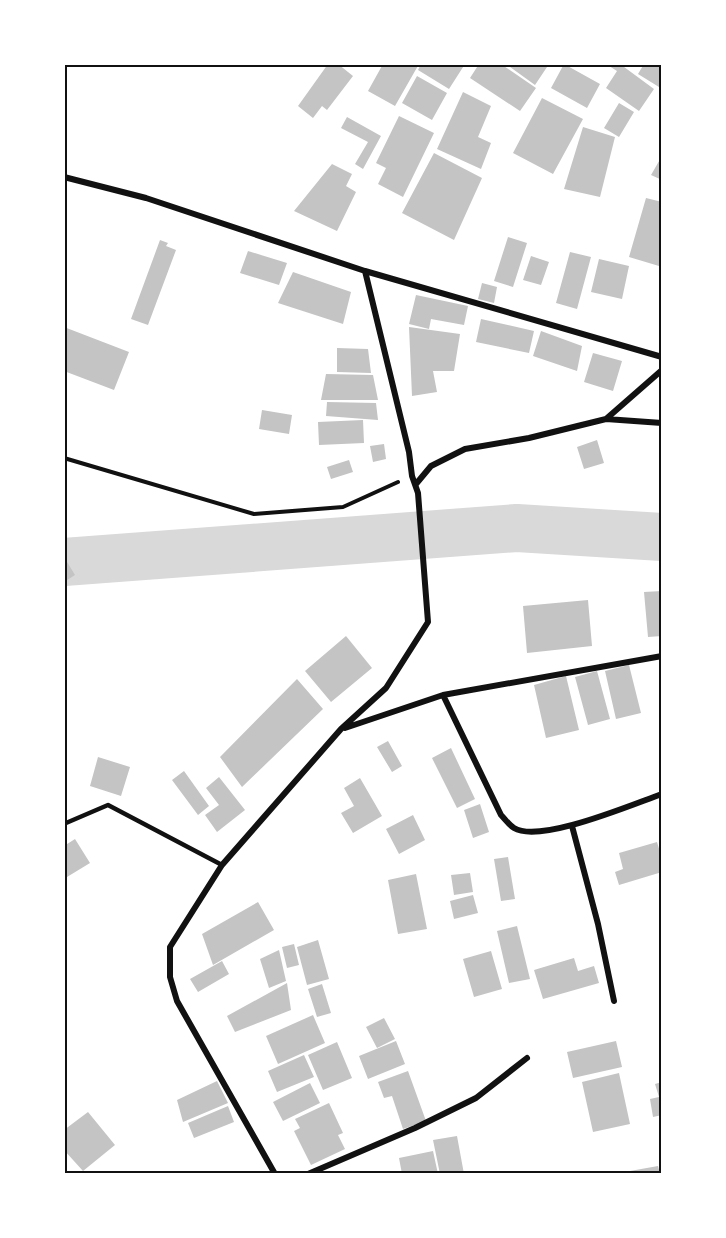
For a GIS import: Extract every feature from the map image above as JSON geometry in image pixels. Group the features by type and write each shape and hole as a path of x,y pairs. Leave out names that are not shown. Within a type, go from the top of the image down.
{"street":[{"path":"64,177 146,198 365,271 662,357"},
{"path":"274,1173 177,1001 170,977 170,947 222,866 341,729 386,688 428,622 418,493 412,476 409,453 365,271"},
{"path":"606,419 662,370"},
{"path":"416,484 431,466 465,449 529,438 606,419 662,423"},
{"path":"341,729 443,695 662,656"},
{"path":"443,695 501,815 514,828 530,832 572,826 662,794"},
{"path":"572,826 598,924 614,1001"},
{"path":"308,1173 415,1128 476,1098 528,1058"}],"lane":[{"path":"66,823 108,805 222,866"}],"path":[{"path":"64,458 254,514 343,507 412,476"}],"building":[{"path":"328,64 338,64 353,76 327,110 322,106 313,118 298,106"},
{"path":"383,64 419,64 395,106 368,91"},
{"path":"421,64 465,64 449,89 418,70"},
{"path":"479,64 501,64 536,88 520,111 470,78"},
{"path":"506,64 549,64 535,85"},
{"path":"564,64 600,84 587,108 551,88"},
{"path":"606,64 620,64 654,89 639,111 606,88 617,71"},
{"path":"644,64 662,64 662,83 659,87 638,74"},
{"path":"417,76 447,93 432,120 402,103"},
{"path":"463,92 491,106 478,137 491,143 481,169 437,149"},
{"path":"542,98 583,119 553,174 513,153"},
{"path":"619,103 634,112 619,137 604,128"},
{"path":"399,116 434,133 403,197 378,184 386,168 376,163"},
{"path":"347,117 381,136 363,169 355,164 368,142 341,128"},
{"path":"583,127 615,137 600,197 564,189"},
{"path":"434,153 482,178 454,240 402,213"},
{"path":"662,156 662,180 651,175"},
{"path":"332,164 352,174 346,186 356,192 337,231 294,211"},
{"path":"646,198 662,202 662,263 659,266 629,257"},
{"path":"508,237 527,243 513,287 494,281"},
{"path":"160,240 168,243 166,246 176,250 148,325 131,319"},
{"path":"248,251 287,263 279,285 240,273"},
{"path":"570,252 591,257 577,309 556,303"},
{"path":"531,256 549,262 541,285 523,280"},
{"path":"599,259 629,266 622,299 591,292"},
{"path":"293,272 351,292 343,324 278,303"},
{"path":"482,283 497,287 494,303 478,299"},
{"path":"416,295 468,306 464,325 431,319 429,329 409,324"},
{"path":"481,319 534,331 529,353 476,342"},
{"path":"64,327 129,352 114,390 64,371"},
{"path":"409,327 460,334 454,371 433,371 437,392 412,396"},
{"path":"541,331 582,346 577,371 533,356"},
{"path":"337,348 368,349 371,373 337,372"},
{"path":"593,353 622,361 613,391 584,382"},
{"path":"326,374 373,375 378,400 321,400"},
{"path":"327,402 376,403 378,420 326,416"},
{"path":"262,410 292,415 289,434 259,429"},
{"path":"363,420 364,443 319,445 318,422"},
{"path":"597,440 604,463 584,469 577,447"},
{"path":"384,444 386,459 373,462 370,446"},
{"path":"349,460 353,472 331,479 327,467"},
{"path":"64,557 75,575 64,582"},
{"path":"662,591 662,636 648,637 644,592"},
{"path":"588,600 592,646 527,653 523,606"},
{"path":"346,636 372,668 331,702 305,671"},
{"path":"629,665 641,713 616,719 605,671"},
{"path":"597,671 610,719 588,725 575,677"},
{"path":"566,676 579,730 546,738 534,685"},
{"path":"297,679 323,709 242,787 220,757"},
{"path":"388,741 402,766 392,772 377,747"},
{"path":"451,748 475,799 457,808 432,758"},
{"path":"98,757 130,767 121,796 90,786"},
{"path":"184,771 209,806 198,815 172,780"},
{"path":"219,777 245,810 217,832 205,815 219,805 206,788"},
{"path":"360,778 382,816 353,833 341,813 354,806 344,788"},
{"path":"480,804 489,832 473,838 464,810"},
{"path":"413,815 425,840 399,854 386,829"},
{"path":"75,839 90,863 67,877 64,873 64,846"},
{"path":"657,842 662,859 662,872 619,885 615,872 623,869 619,853"},
{"path":"508,857 515,899 501,901 494,859"},
{"path":"470,873 473,892 454,895 451,875"},
{"path":"416,874 427,929 398,934 388,880"},
{"path":"473,895 478,913 454,919 450,901"},
{"path":"258,902 274,930 213,965 202,934"},
{"path":"517,926 530,979 509,983 497,931"},
{"path":"318,940 329,979 307,985 297,947"},
{"path":"294,944 299,965 287,968 282,947"},
{"path":"279,950 286,981 269,988 260,959"},
{"path":"491,951 502,989 474,997 463,959"},
{"path":"574,958 578,971 594,966 599,983 543,999 534,970"},
{"path":"222,961 229,974 198,992 190,979"},
{"path":"287,983 291,1010 235,1032 227,1016"},
{"path":"322,984 331,1013 317,1017 308,989"},
{"path":"313,1015 325,1043 278,1064 266,1036"},
{"path":"384,1018 395,1039 377,1048 366,1027"},
{"path":"396,1041 405,1064 368,1079 359,1056"},
{"path":"616,1041 622,1067 573,1078 567,1052"},
{"path":"337,1042 352,1078 323,1090 308,1055"},
{"path":"304,1055 314,1077 277,1092 268,1071"},
{"path":"408,1071 426,1121 403,1129 392,1096 384,1098 378,1082"},
{"path":"619,1073 630,1124 593,1132 582,1082"},
{"path":"217,1081 228,1103 183,1122 177,1100"},
{"path":"662,1082 662,1115 653,1117 650,1099 659,1097 655,1084"},
{"path":"310,1083 320,1103 283,1121 273,1102"},
{"path":"329,1103 343,1133 338,1135 345,1149 311,1165 294,1131 300,1128 295,1119"},
{"path":"228,1106 234,1122 194,1138 188,1123"},
{"path":"88,1112 115,1145 83,1171 64,1150 64,1130"},
{"path":"457,1136 464,1174 440,1174 433,1140"},
{"path":"433,1151 438,1174 402,1174 399,1158"},
{"path":"658,1166 660,1174 630,1174 630,1171"}],"waterway":[{"path":"64,562 517,528 662,537"}]}
